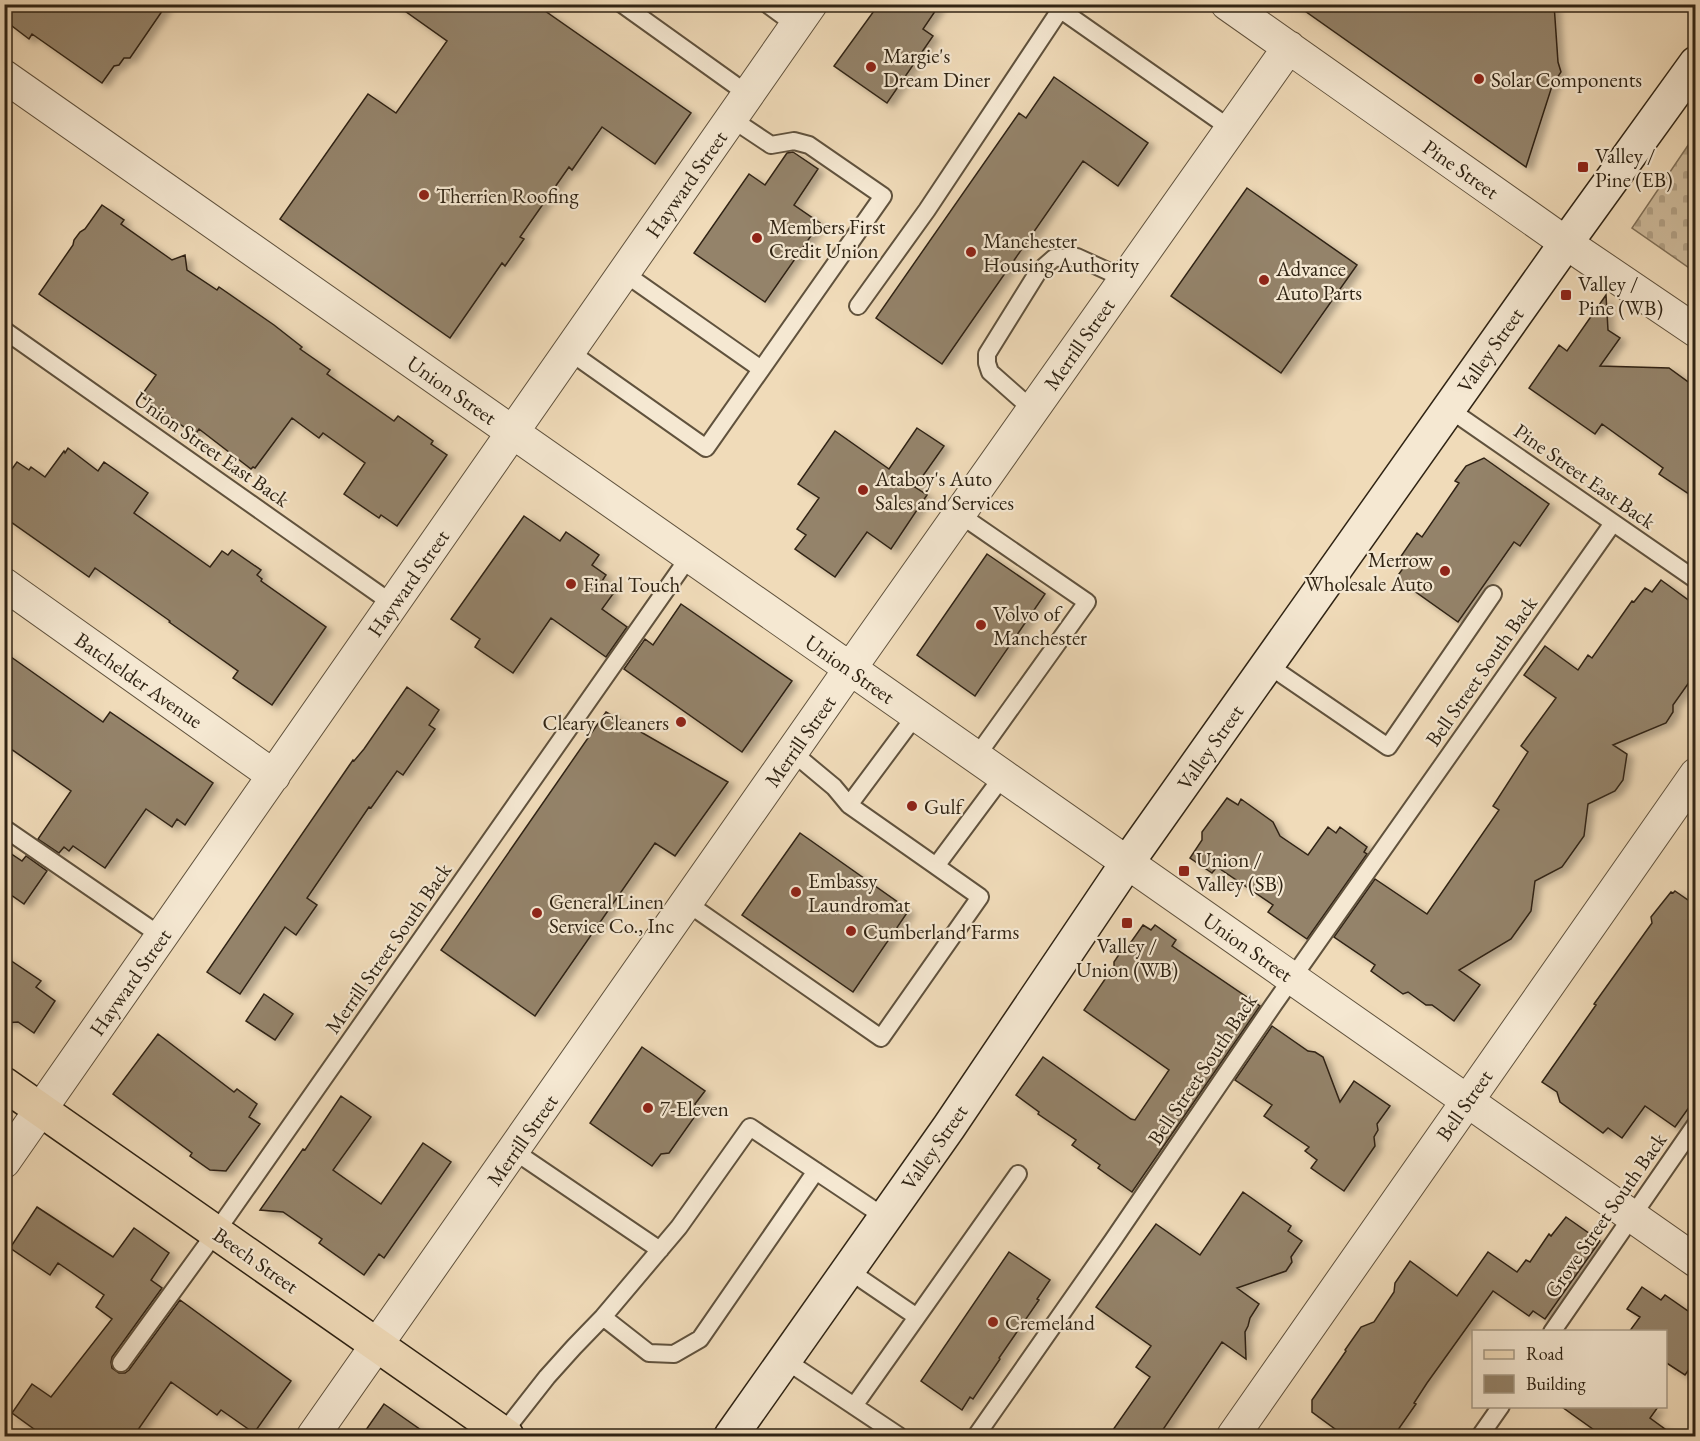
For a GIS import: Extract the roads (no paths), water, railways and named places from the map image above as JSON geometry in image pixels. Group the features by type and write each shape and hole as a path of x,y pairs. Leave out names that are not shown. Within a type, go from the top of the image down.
{"main road":[{"name":"Valley Street","path":"731,1437 949,1127 1127,863 1695,63"},
{"name":"Beech Street","path":"4,1084 505,1435"}],"street":[{"name":"Pine Street","path":"1227,4 1695,331"},
{"name":"Hayward Street","path":"4,1162 804,15"},
{"name":"Merrill Street","path":"313,1437 1288,48"},
{"name":"Union Street","path":"4,76 1695,1261"},
{"name":"Batchelder Avenue","path":"4,584 274,776"},
{"name":"Bell Street","path":"1233,1437 1695,774"}],"lane":[{"path":"570,351 706,448 883,196 808,145 794,141 771,145 740,107 622,4"},
{"path":"767,4 804,15"},
{"path":"858,306 927,210 1062,7 1231,129"},
{"path":"1033,410 990,372 987,354 1038,272 1054,258 1077,257 1125,279"},
{"path":"624,273 761,369"},
{"name":"Union Street East Back","path":"4,330 393,604"},
{"name":"Pine Street East Back","path":"1449,409 1695,580"},
{"path":"959,514 1087,602 976,757"},
{"name":"Bell Street South Back","path":"976,1437 1292,978 1613,523"},
{"name":"Merrill Street South Back","path":"122,1363 689,557"},
{"path":"1268,665 1388,747 1493,594"},
{"path":"849,805 916,715"},
{"path":"687,903 881,1038 980,897 849,805 834,787 792,752"},
{"path":"936,866 1003,776"},
{"path":"4,828 162,936"},
{"name":"Grove Street South Back","path":"1553,1330 1695,1124"},
{"path":"505,1435 547,1377 603,1317 696,1205 750,1127 886,1218"},
{"path":"514,1151 660,1250"},
{"path":"603,1317 649,1353 674,1354 700,1339 816,1171"},
{"path":"854,1406 1017,1174"},
{"path":"848,1270 916,1317"},
{"path":"785,1360 899,1437"},
{"path":"1480,1437 1500,1408"}],"place":[{"name":"Margie's Dream Diner","path":"871,67"},
{"name":"Solar Components","path":"1479,79"},
{"name":"Valley / Pine (EB)","path":"1583,167"},
{"name":"Therrien Roofing","path":"424,195"},
{"name":"Members First Credit Union","path":"757,238"},
{"name":"Manchester Housing Authority","path":"971,252"},
{"name":"Advance Auto Parts","path":"1264,280"},
{"name":"Valley / Pine (WB)","path":"1566,295"},
{"name":"Ataboy's Auto Sales and Services","path":"863,490"},
{"name":"Merrow Wholesale Auto","path":"1445,571"},
{"name":"Final Touch","path":"571,584"},
{"name":"Volvo of Manchester","path":"981,625"},
{"name":"Cleary Cleaners","path":"681,722"},
{"name":"Gulf","path":"912,806"},
{"name":"Union / Valley (SB)","path":"1184,871"},
{"name":"Embassy Laundromat","path":"796,892"},
{"name":"General Linen Service Co., Inc","path":"537,913"},
{"name":"Valley / Union (WB)","path":"1127,923"},
{"name":"Cumberland Farms","path":"851,931"},
{"name":"7-Eleven","path":"648,1108"},
{"name":"Cremeland","path":"993,1322"}]}
